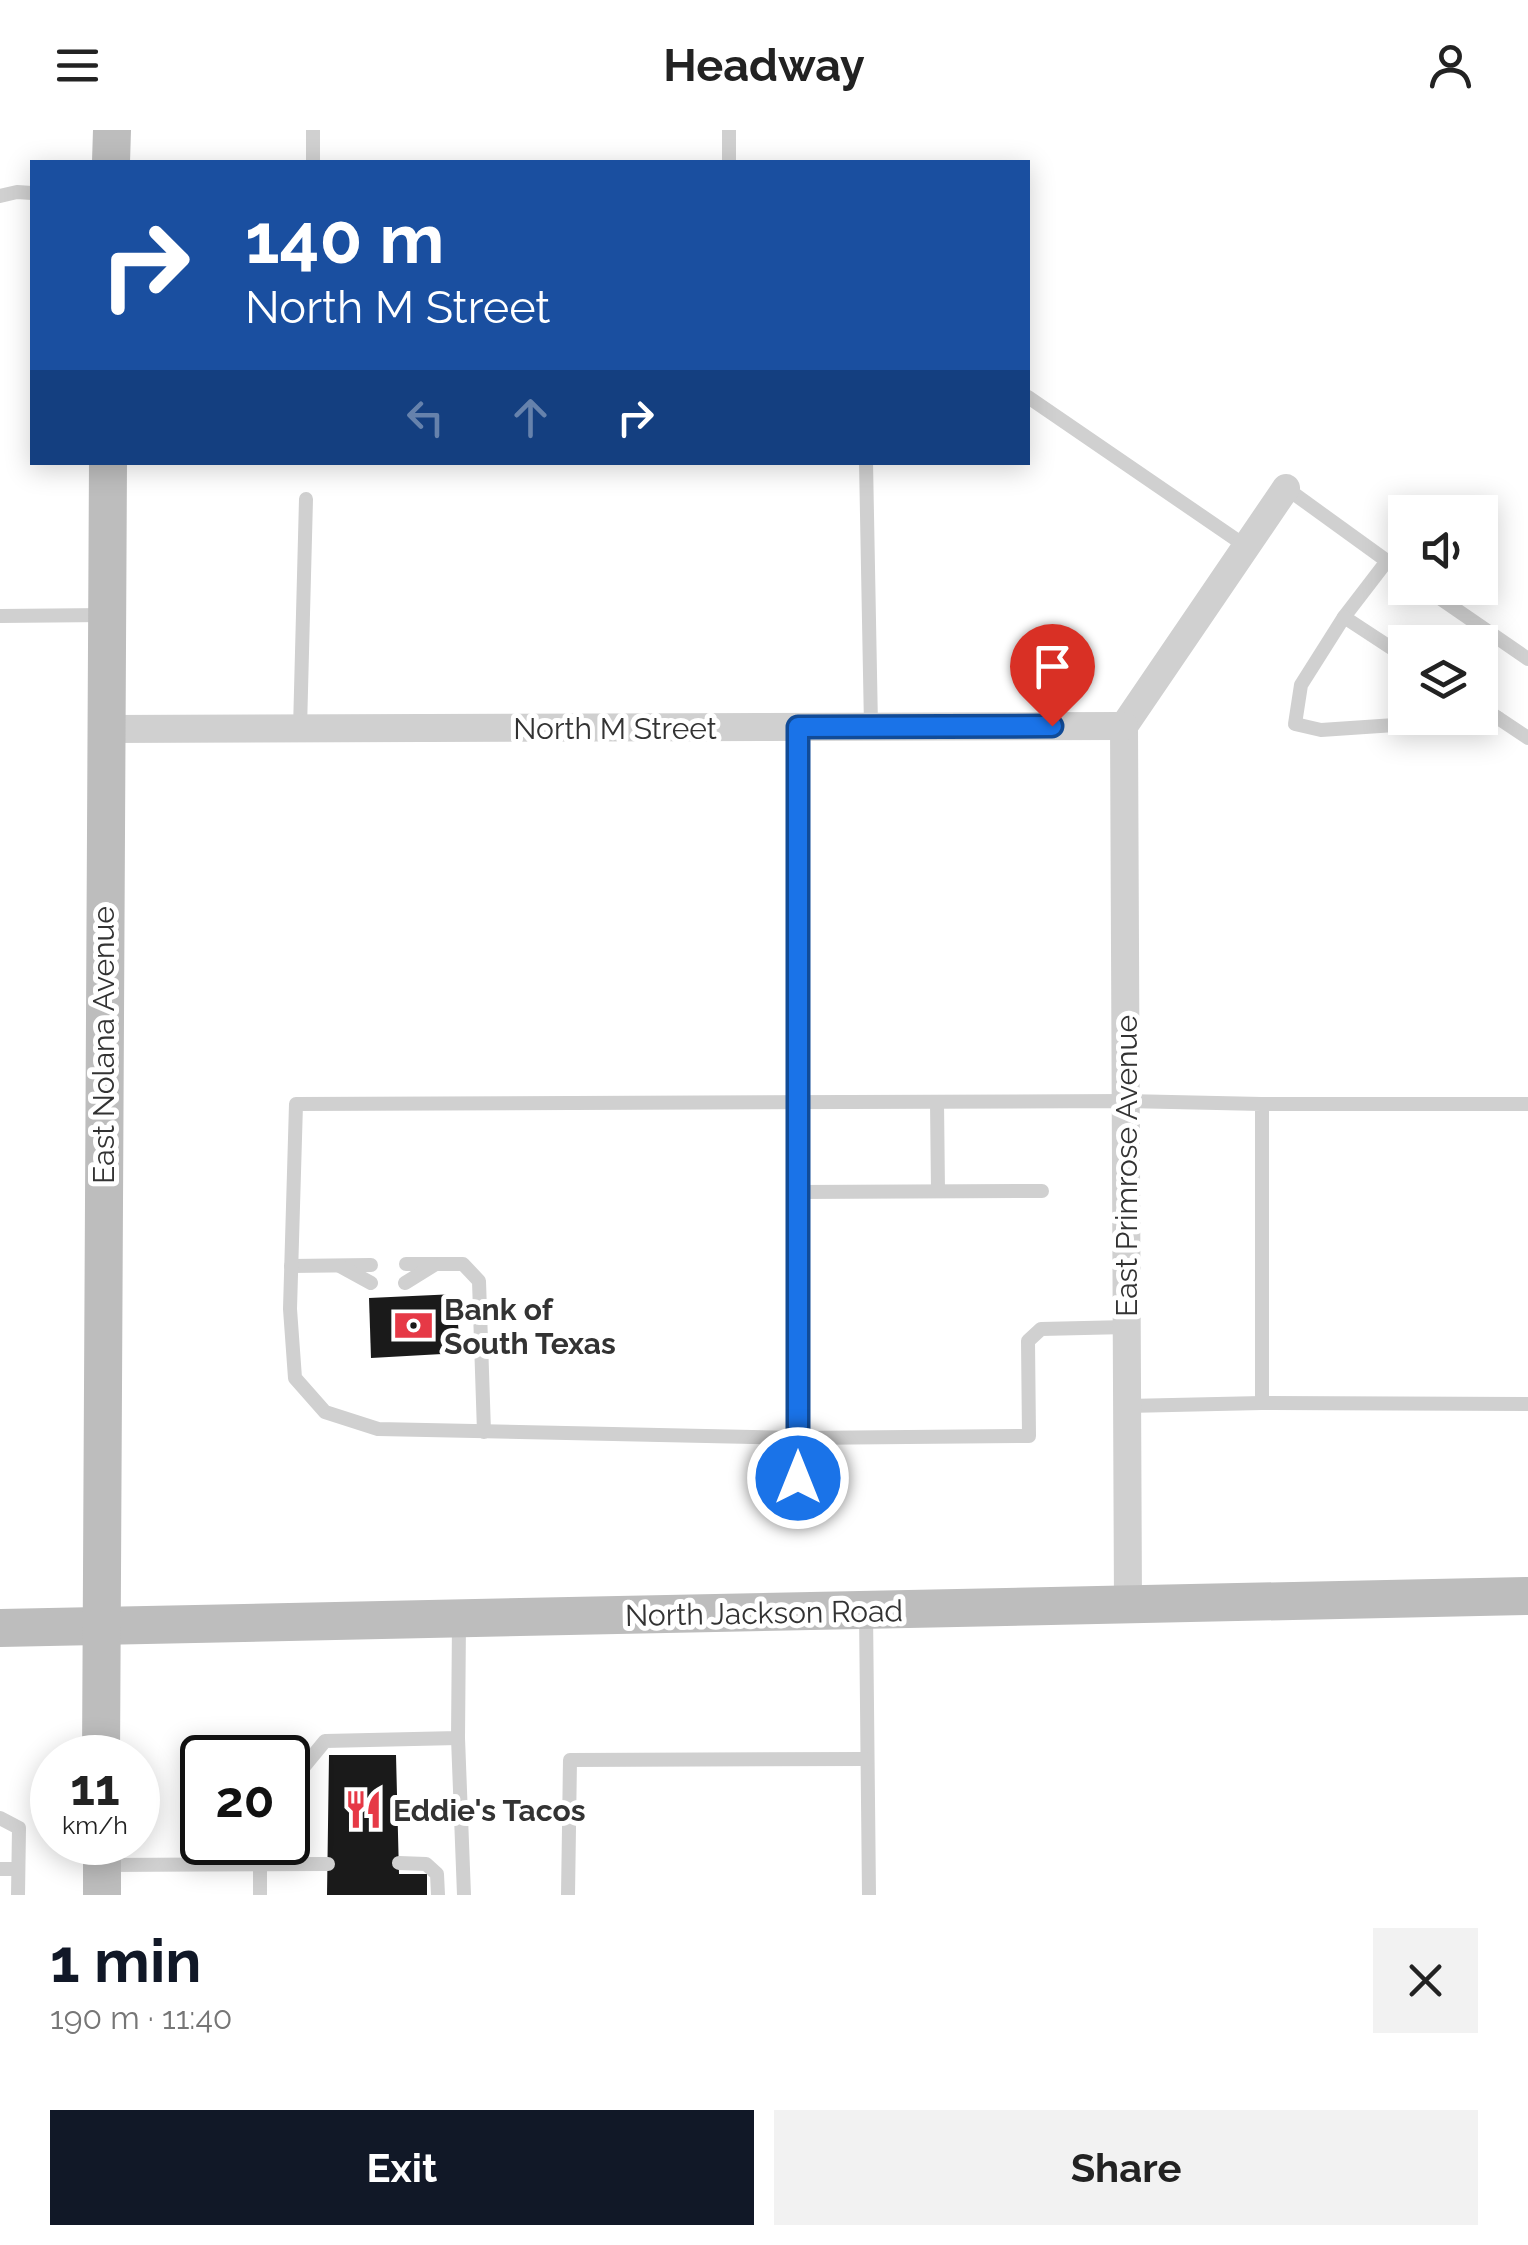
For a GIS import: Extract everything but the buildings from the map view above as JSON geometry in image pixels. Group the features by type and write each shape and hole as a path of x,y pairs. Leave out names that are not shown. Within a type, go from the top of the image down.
{"main road":[{"path":"112,130 112,160"},
{"name":"East Nolana Avenue","path":"100,1735 108,465"},
{"name":"North Jackson Road","path":"0,1628 1528,1596"}],"street":[{"path":"1124,726 1286,488"},
{"name":"North M Street","path":"106,729 1124,726"},
{"name":"East Primrose Avenue","path":"1124,726 1128,1605"}],"lane":[{"path":"313,130 313,160"},
{"path":"728,160 729,130"},
{"path":"0,196 30,194"},
{"path":"1030,399 1247,546"},
{"path":"866,465 871,726"},
{"path":"1286,488 1386,561 1300,685 1296,724 1322,730 1388,726"},
{"path":"300,729 306,499"},
{"path":"1449,605 1528,659"},
{"path":"0,616 107,615"},
{"path":"1344,617 1388,646"},
{"path":"1498,718 1528,738"},
{"path":"798,727 798,1478"},
{"path":"937,1102 938,1191"},
{"path":"1127,1327 1041,1329 1028,1341 1028,1436 798,1438 378,1429 326,1412 294,1378 290,1309 296,1104 1528,1104"},
{"path":"1262,1104 1262,1403"},
{"path":"798,1192 1042,1191"},
{"path":"406,1269 463,1264 479,1281 484,1432"},
{"path":"291,1266 372,1270"},
{"path":"1127,1406 1528,1404"},
{"path":"866,1610 869,1895"},
{"path":"459,1619 458,1738 464,1895"},
{"path":"310,1759 325,1740 458,1738"},
{"path":"568,1895 570,1760 868,1760"},
{"path":"0,1818 19,1828 18,1895"},
{"path":"399,1863 426,1864 437,1874 438,1895"},
{"path":"310,1864 328,1864"},
{"path":"102,1868 220,1865"},
{"path":"260,1865 260,1895"},
{"path":"0,1869 18,1869"}],"place":[{"name":"Bank of South Texas","path":"414,1326"},
{"name":"Eddie's Tacos","path":"363,1810"}],"route":[{"path":"798,1478 798,727 1052,726"}]}
